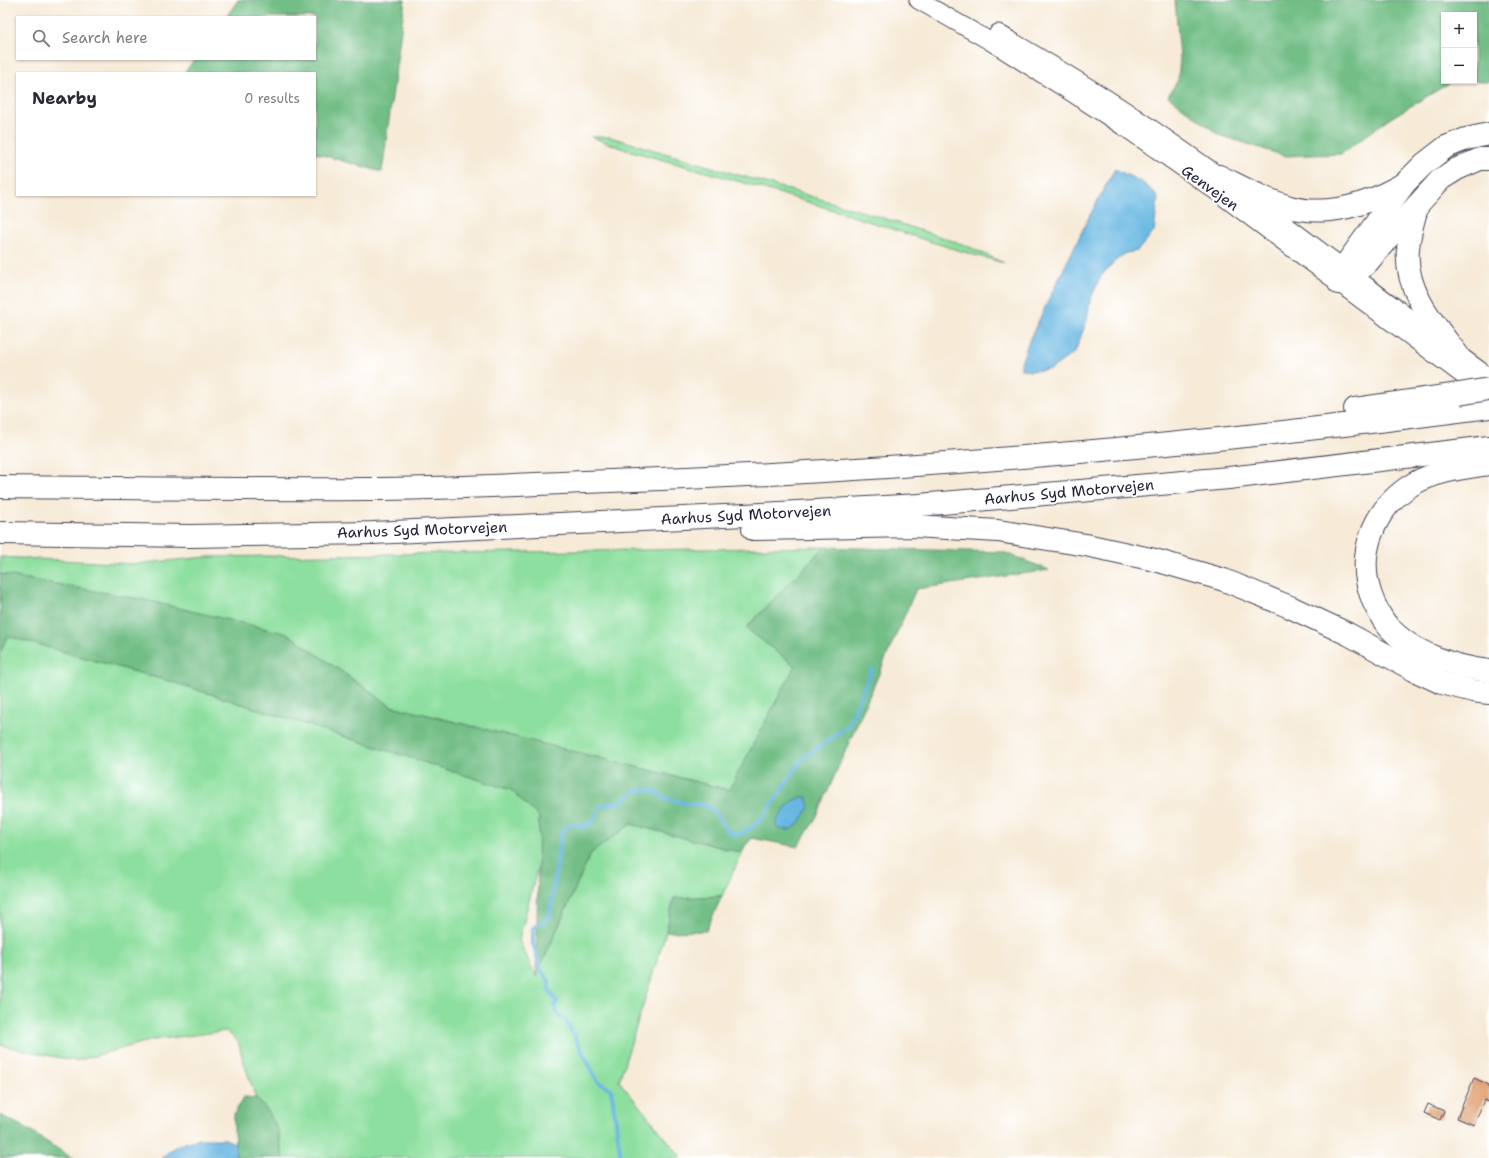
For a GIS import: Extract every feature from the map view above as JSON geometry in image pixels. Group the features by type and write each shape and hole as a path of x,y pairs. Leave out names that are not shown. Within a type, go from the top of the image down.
{"highway":[{"path":"1345,276 1404,184 1424,164 1446,147 1466,139 1489,134"},
{"path":"1345,276 1373,257 1393,232 1441,179 1457,169 1480,159 1489,159"},
{"path":"1219,176 1273,201 1291,207 1311,210 1332,210 1351,207 1370,201 1404,184"},
{"path":"1418,204 1408,251 1409,271 1421,304 1458,355"},
{"path":"1087,452 1217,427 1489,389"},
{"path":"0,486 192,489 371,489 692,479 918,466 1237,438 1485,404"},
{"name":"Aarhus Syd Motorvejen","path":"0,533 207,536 373,533 919,505 1236,477 1489,447"},
{"path":"1489,464 1453,470 1429,477 1414,483 1403,491 1390,504 1370,535 1366,554 1366,572 1369,591 1377,610 1388,626 1403,640 1436,658 1458,665 1489,671"},
{"path":"625,521 658,531 914,526 998,531 1086,545 1156,560 1224,580 1290,607 1348,634 1414,670 1442,683 1473,691 1489,693"}],"street":[{"name":"Genvejen","path":"918,0 1001,49 1130,131 1210,187 1345,276 1489,377"},
{"name":"Genvejen","path":"936,0 990,28 1075,79 1138,119 1219,176 1345,276 1485,404"}],"green space":[{"path":"238,0 405,0 382,172 316,153 316,72 185,72 194,60 316,60 316,16 227,16"},
{"path":"1175,0 1489,0 1489,82 1477,81 1477,12 1441,12 1441,84 1448,84 1389,119 1341,154 1285,156 1219,135 1168,96 1178,80 1180,58"},
{"path":"591,137 610,137 871,214 965,245 1004,263 938,244 778,193 621,148"},
{"path":"824,547 746,628 795,666 729,790 391,706 287,634 145,600 0,574 0,557 134,564 207,557"},
{"path":"824,547 1003,552 1049,570 916,589 816,818 798,847 752,838 745,846 742,853 631,824 591,853 536,977 539,817 511,790 179,684 7,636 0,653 0,574 145,600 288,634 391,706 729,790 795,666 746,628"},
{"path":"7,636 179,684 511,790 539,817 538,866 519,940 536,977 591,853 631,824 742,853 722,896 674,898 666,932 619,1081 682,1158 283,1158 279,1132 268,1111 256,1098 238,1041 226,1031 153,1040 75,1061 0,1045 0,653"},
{"path":"722,896 706,931 666,932 674,898"},
{"path":"244,1097 256,1098 268,1112 278,1132 283,1158 236,1158 234,1114"},
{"path":"0,1115 22,1126 69,1156 75,1158 0,1158"}],"water":[{"path":"1115,169 1148,187 1158,198 1154,232 1137,251 1126,253 1115,261 1101,276 1090,300 1087,320 1075,352 1051,369 1030,371 1021,369 1021,363 1029,341 1090,215"},
{"path":"801,797 807,797 809,807 806,814 790,830 777,828 776,823 786,807 792,801"},
{"path":"198,1139 225,1139 235,1143 236,1158 161,1158 176,1146"}],"building":[{"path":"1474,1078 1489,1085 1489,1102 1484,1100 1474,1125 1457,1118"},
{"path":"1428,1104 1444,1111 1440,1120 1424,1113"}],"waterway":[{"path":"621,1158 611,1089 598,1082 566,1021 559,1016 554,1005 557,1002 549,990 549,981 542,972 533,944 533,928 549,918 561,834 566,826 574,824 586,827 593,821 600,806 623,801 637,790 651,790 668,799 689,804 703,805 713,810 728,832 735,835 744,832 761,820 803,758 848,726 872,669"}]}
